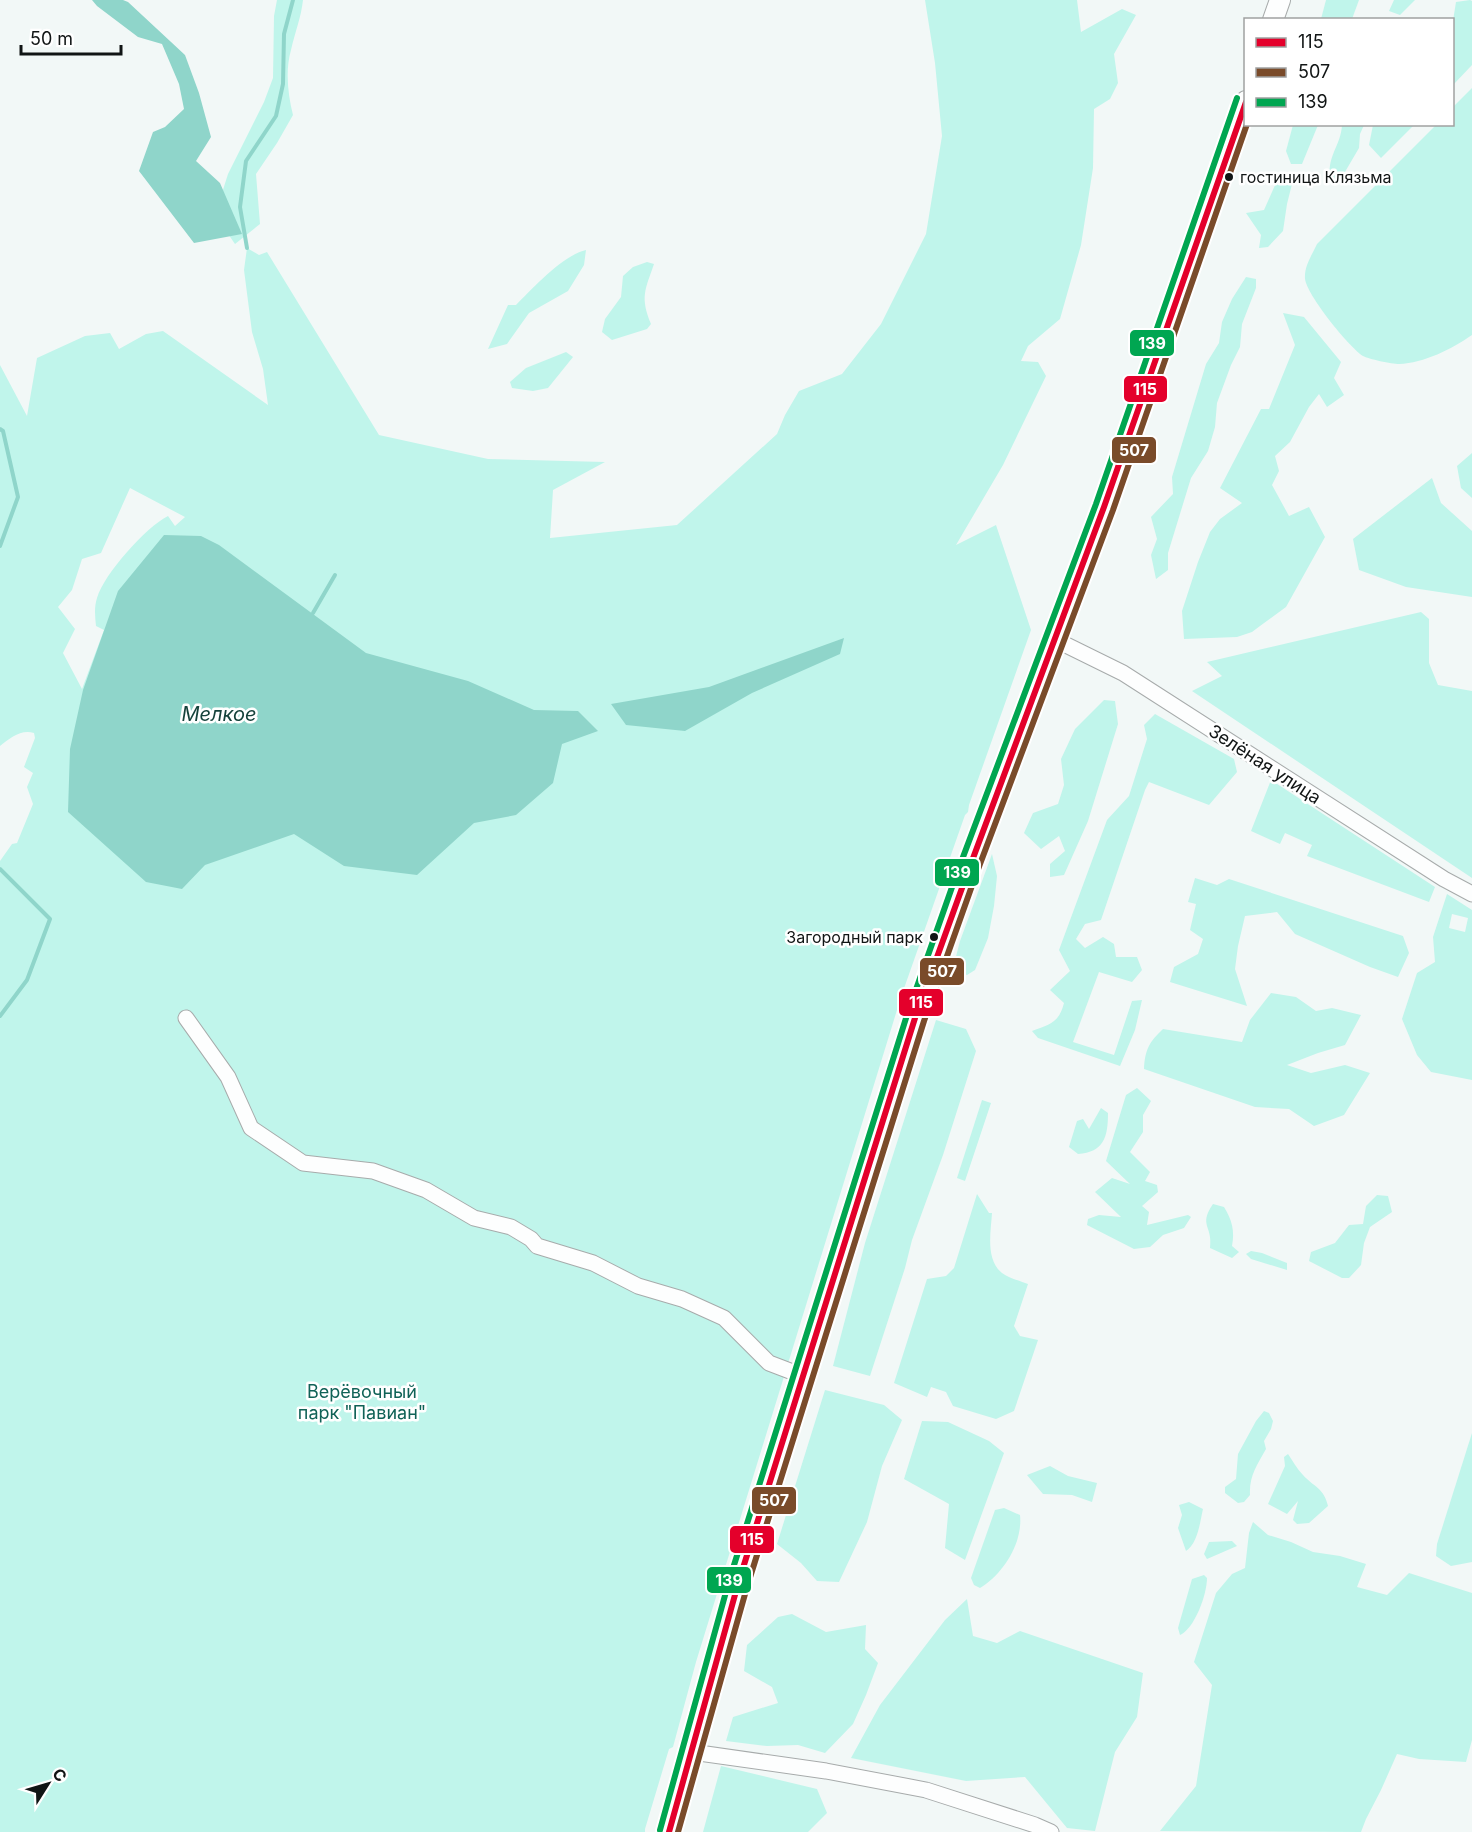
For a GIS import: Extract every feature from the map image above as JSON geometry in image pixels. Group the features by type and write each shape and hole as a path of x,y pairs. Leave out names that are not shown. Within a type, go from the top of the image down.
{"main road":[{"path":"1274,18 1280,0"},
{"path":"669,1832 738,1584 933,964 1056,640 1199,240 1244,104"}],"street":[{"name":"Зелёная улица","path":"1056,640 1123,673 1443,879 1472,894"},
{"path":"186,1018 228,1077 251,1128 303,1163 373,1171 416,1186 474,1218 511,1227 531,1239 537,1246 593,1263 638,1286 682,1299 724,1318 769,1363 803,1376"},
{"path":"692,1752 826,1771 926,1790 1051,1832"}],"green space":[{"path":"277,0 303,0 288,66 293,115 256,174 260,224 235,244 215,215 228,174 264,102 273,78 274,16"},
{"name":"Загородный парк","path":"925,0 1077,0 1081,32 1122,9 1136,15 1114,54 1118,83 1110,99 1094,109 1093,168 1081,245 1060,319 1028,346 1021,361 1038,362 1046,376 1003,465 956,545 996,525 1031,630 901,997 696,1662 673,1747 669,1749 645,1832 0,1832 0,861 12,844 17,843 33,804 27,787 33,773 24,767 35,738 34,733 20,733 0,746 0,365 27,416 37,358 85,336 110,333 119,349 146,334 163,331 268,405 263,369 252,332 244,270 247,248 259,255 267,252 379,435 488,459 605,462 553,490 550,538 677,525 777,434 799,391 842,374 881,324 926,234 942,136 935,63","holes":["130,488 185,517 175,526 168,516 149,530 117,564 101,588 95,608 96,626 104,630 82,689 63,653 75,629 58,607 72,590 82,559 101,553"]},
{"path":"1326,0 1359,0 1352,18 1321,18"},
{"path":"1394,0 1415,0 1400,15 1389,11"},
{"path":"1472,1 1472,65 1454,84 1453,18 1456,2"},
{"path":"1472,88 1472,335 1437,354 1408,363 1391,363 1363,356 1320,308 1307,286 1305,279 1309,261 1317,244 1435,126 1454,126 1454,106"},
{"path":"1293,126 1318,126 1302,164 1291,164 1286,151"},
{"path":"1342,126 1364,126 1360,134 1359,148 1342,177 1331,181 1330,166"},
{"path":"1373,126 1413,126 1381,158 1369,145"},
{"path":"1276,183 1292,184 1283,231 1268,247 1259,248 1261,235 1246,213 1264,210"},
{"path":"586,250 584,265 568,291 529,313 507,344 488,349 508,305 516,305 558,265"},
{"path":"647,262 654,264 645,294 651,324 647,329 612,340 602,332 605,319 621,297 623,276 633,267"},
{"path":"1246,277 1256,279 1256,288 1242,324 1240,347 1217,403 1215,427 1208,451 1191,478 1168,553 1168,570 1156,579 1151,555 1157,539 1151,517 1173,494 1172,477 1206,364 1219,343 1222,322 1232,299"},
{"path":"1283,313 1304,317 1341,362 1334,378 1344,395 1327,407 1319,394 1309,407 1290,442 1275,456 1279,471 1272,485 1289,516 1309,507 1325,537 1286,607 1252,632 1237,637 1184,639 1182,611 1210,532 1220,519 1242,503 1220,488 1261,409 1269,409 1295,345"},
{"path":"566,352 573,357 548,388 533,391 512,388 510,382 526,368"},
{"path":"1472,453 1472,498 1461,488 1457,466"},
{"path":"1432,478 1441,503 1472,531 1472,597 1406,587 1359,570 1353,539"},
{"path":"1421,612 1429,619 1429,663 1438,685 1472,691 1472,878 1192,691 1222,676 1207,662"},
{"path":"1104,700 1115,701 1118,724 1088,821 1064,875 1050,877 1050,864 1065,851 1059,836 1041,849 1024,833 1033,813 1058,804 1064,785 1061,759 1075,729"},
{"path":"1155,714 1234,759 1237,772 1209,805 1149,782 1101,920 1085,924 1076,939 1085,948 1103,937 1114,944 1116,957 1137,957 1142,970 1132,982 1099,972 1073,1042 1114,1055 1132,1001 1142,1000 1135,1030 1120,1066 1038,1038 1032,1031 1053,1022 1062,1010 1064,1003 1050,990 1070,971 1059,950 1107,820 1129,796 1147,739 1144,725"},
{"path":"1271,780 1435,887 1429,902 1307,856 1312,845 1285,833 1280,844 1251,831"},
{"path":"992,854 997,876 988,938 975,970 967,975 958,973 953,968 960,941"},
{"path":"1195,878 1217,885 1229,879 1403,936 1409,953 1398,977 1295,934 1277,912 1245,916 1235,969 1247,1006 1170,982 1174,967 1198,954 1203,939 1190,930 1196,904 1188,902"},
{"path":"1447,894 1472,910 1472,1080 1431,1072 1417,1055 1402,1019 1417,973 1435,962 1433,937","holes":["1452,914 1468,918 1465,932 1449,928"]},
{"path":"1271,993 1296,997 1316,1011 1332,1008 1361,1015 1345,1045 1287,1065 1311,1073 1345,1065 1370,1073 1344,1115 1314,1126 1289,1109 1255,1107 1144,1069 1149,1047 1163,1029 1242,1042 1250,1020"},
{"path":"936,1020 966,1029 976,1051 943,1155 912,1240 870,1376 833,1366 865,1243"},
{"path":"1137,1088 1151,1101 1143,1115 1143,1132 1130,1152 1150,1172 1145,1181 1157,1185 1158,1192 1142,1206 1149,1212 1147,1225 1188,1215 1191,1217 1184,1228 1163,1235 1150,1247 1134,1249 1087,1225 1088,1219 1099,1215 1121,1217 1095,1192 1112,1178 1130,1184 1106,1161 1126,1095"},
{"path":"982,1100 991,1103 965,1181 957,1178"},
{"path":"1101,1108 1108,1113 1103,1142 1094,1150 1078,1154 1069,1147 1077,1121 1083,1119 1089,1129"},
{"path":"977,1194 989,1213 992,1213 990,1244 993,1260 1002,1273 1028,1284 1014,1326 1020,1336 1038,1340 1014,1411 996,1419 953,1406 946,1392 931,1387 927,1397 894,1383 927,1279 946,1276 954,1268"},
{"path":"1377,1195 1388,1196 1392,1212 1370,1227 1364,1243 1361,1265 1349,1278 1342,1278 1309,1261 1311,1252 1335,1243 1349,1225 1363,1224 1366,1206"},
{"path":"1213,1204 1224,1207 1231,1221 1232,1246 1239,1252 1232,1258 1210,1248 1210,1235 1206,1222"},
{"path":"1251,1251 1287,1263 1287,1270 1251,1259 1246,1254"},
{"path":"825,1390 884,1405 902,1420 882,1466 867,1522 839,1582 817,1581 801,1563 777,1544"},
{"path":"1264,1411 1269,1413 1273,1421 1264,1441 1266,1449 1252,1476 1250,1495 1244,1502 1238,1503 1225,1493 1225,1487 1236,1479 1238,1454"},
{"path":"922,1421 948,1422 989,1441 1004,1453 965,1560 945,1548 949,1504 904,1479"},
{"path":"1472,1433 1472,1562 1451,1566 1436,1556 1437,1544"},
{"path":"1288,1454 1301,1473 1321,1491 1328,1506 1309,1523 1297,1524 1293,1520 1298,1501 1287,1514 1268,1504 1285,1466 1284,1457"},
{"path":"1050,1466 1068,1476 1097,1483 1092,1502 1072,1495 1043,1494 1027,1475"},
{"path":"1189,1502 1203,1509 1196,1538 1186,1551 1178,1528 1182,1515 1179,1505"},
{"path":"1004,1508 1020,1515 1015,1547 1004,1566 980,1588 974,1585 971,1578 995,1510"},
{"path":"1253,1522 1268,1535 1313,1552 1340,1556 1366,1564 1357,1587 1387,1595 1409,1573 1472,1593 1472,1740 1466,1762 1419,1759 1397,1754 1361,1832 1160,1831 1196,1786 1212,1685 1194,1662 1216,1593 1232,1574 1245,1568 1249,1533"},
{"path":"1232,1541 1237,1546 1207,1559 1204,1554 1209,1542"},
{"path":"1204,1575 1207,1578 1206,1585 1199,1610 1191,1625 1180,1635 1178,1628 1192,1579"},
{"path":"967,1599 973,1636 997,1643 1020,1631 1143,1673 1137,1717 1115,1752 1095,1831 1067,1828 1025,1777 966,1781 851,1758 880,1705 945,1620"},
{"path":"792,1614 826,1632 866,1625 865,1649 878,1663 853,1724 825,1753 798,1745 767,1746 726,1741 733,1717 778,1703 772,1687 744,1671 747,1645 778,1617"},
{"path":"721,1766 817,1789 827,1813 808,1832 703,1832"}],"water":[{"path":"92,0 128,2 185,55 199,93 211,137 196,161 220,183 242,234 194,243 139,171 153,132 165,127 184,109 179,84 162,44 138,37"},
{"name":"Мелкое","path":"164,535 201,536 219,545 366,653 468,681 534,710 578,711 598,731 562,744 553,783 516,815 474,823 417,875 344,866 294,834 205,865 182,889 146,882 68,812 70,749 83,690 118,591"},
{"path":"844,638 840,654 752,693 685,731 626,725 611,704 709,687"}],"waterway":[{"path":"247,248 240,207 246,161 276,116 283,84 284,34 293,0"},
{"path":"0,429 3,431 18,497 0,546"},
{"path":"313,613 335,575"},
{"path":"0,869 50,919 27,980 0,1016"}],"transit line":[{"name":"139","path":"660,1830 729,1581 907,1015 957,873 1096,504 1237,98"},
{"name":"115","path":"669,1832 738,1584 915,1018 1104,507 1244,108"},
{"name":"507","path":"678,1832 747,1587 924,1021 974,880 1113,510 1246,126"}],"place":[{"name":"гостиница Клязьма","path":"1229,177"},
{"name":"Загородный парк","path":"934,937"}],"park label":[{"name":"Верёвочный парк \"Павиан\"","path":"362,1401"}]}
